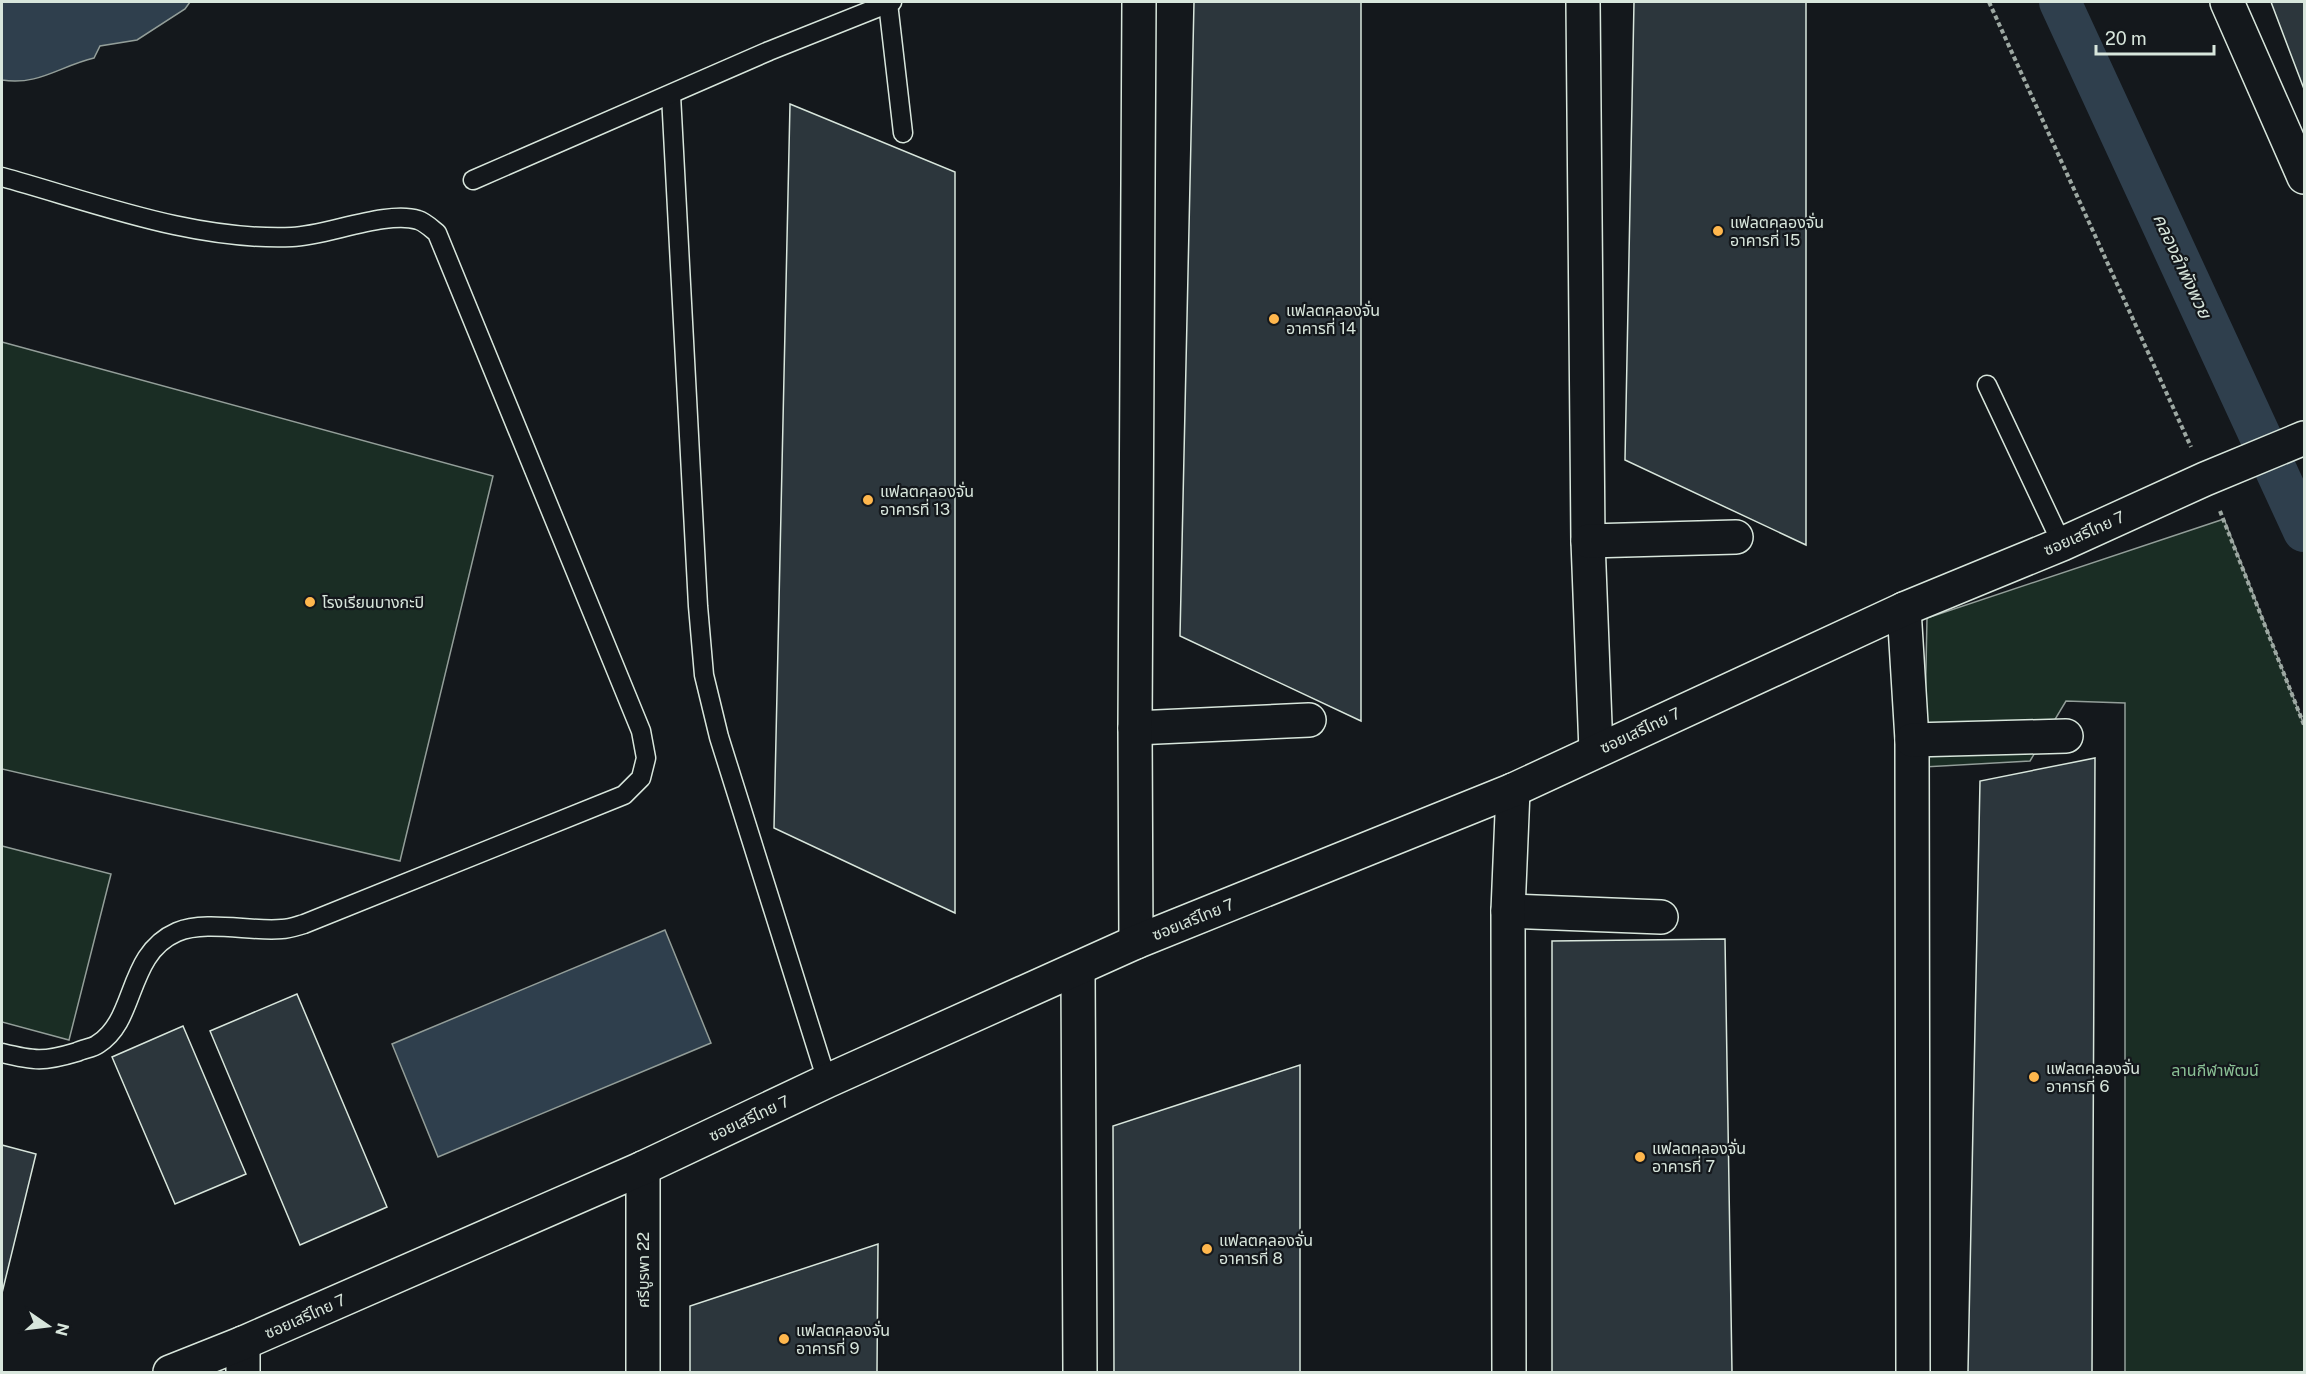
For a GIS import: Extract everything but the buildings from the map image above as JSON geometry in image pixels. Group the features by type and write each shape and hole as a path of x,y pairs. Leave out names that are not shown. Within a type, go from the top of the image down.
{"street":[{"path":"1136,942 1138,2"},
{"path":"1583,2 1588,541 1596,750"},
{"path":"2227,2 2304,177"},
{"name":"ซอยเสรีไทย 7","path":"170,1372 243,1358 827,1081 1136,942 1513,790 1904,609 2062,544 2212,476 2304,438"},
{"path":"1588,541 1736,537"},
{"path":"1904,609 1912,740 1913,1372"},
{"path":"1135,728 1309,720"},
{"path":"1912,740 2066,736"},
{"path":"1509,1372 1508,910 1513,790"},
{"path":"1508,910 1661,917"},
{"path":"1078,969 1080,1372"},
{"name":"ศรีบูรพา 22","path":"643,1168 644,1372"}],"lane":[{"path":"473,180 769,51 890,2 903,133"},
{"path":"670,95 698,606 704,675 719,737 827,1081"},
{"path":"2,177 189,230 242,237 294,237 397,218 420,220 437,233 641,730 646,758 641,778 624,795 304,924 283,929 204,927 178,932 152,949 135,981 117,1025 99,1044 63,1056 34,1061 2,1053"},
{"path":"1987,385 2062,544"}],"path":[{"path":"1989,2 2212,476 2228,530 2304,725"}],"green space":[{"path":"2,342 493,476 400,861 2,769"},
{"name":"ลานกีฬาพัฒน์","path":"2224,519 2304,725 2304,1372 2125,1372 2125,703 2066,701 2030,761 1924,767 1927,618"},
{"path":"2,846 111,874 69,1040 2,1022"}],"water":[{"path":"2,2 190,2 185,9 137,40 100,46 94,58 38,78 15,81 2,80"},
{"path":"665,930 711,1043 438,1157 392,1044"}],"waterway":[{"name":"คลองลำพังพวย","path":"2060,2 2304,531"}],"place":[{"name":"แฟลตคลองจั่น อาคารที่ 15","path":"1718,231"},
{"name":"แฟลตคลองจั่น อาคารที่ 14","path":"1274,319"},
{"name":"แฟลตคลองจั่น อาคารที่ 13","path":"868,500"},
{"name":"โรงเรียนบางกะปิ","path":"310,602"},
{"name":"แฟลตคลองจั่น อาคารที่ 6","path":"2034,1077"},
{"name":"แฟลตคลองจั่น อาคารที่ 7","path":"1640,1157"},
{"name":"แฟลตคลองจั่น อาคารที่ 8","path":"1207,1249"},
{"name":"แฟลตคลองจั่น อาคารที่ 9","path":"784,1339"}]}
